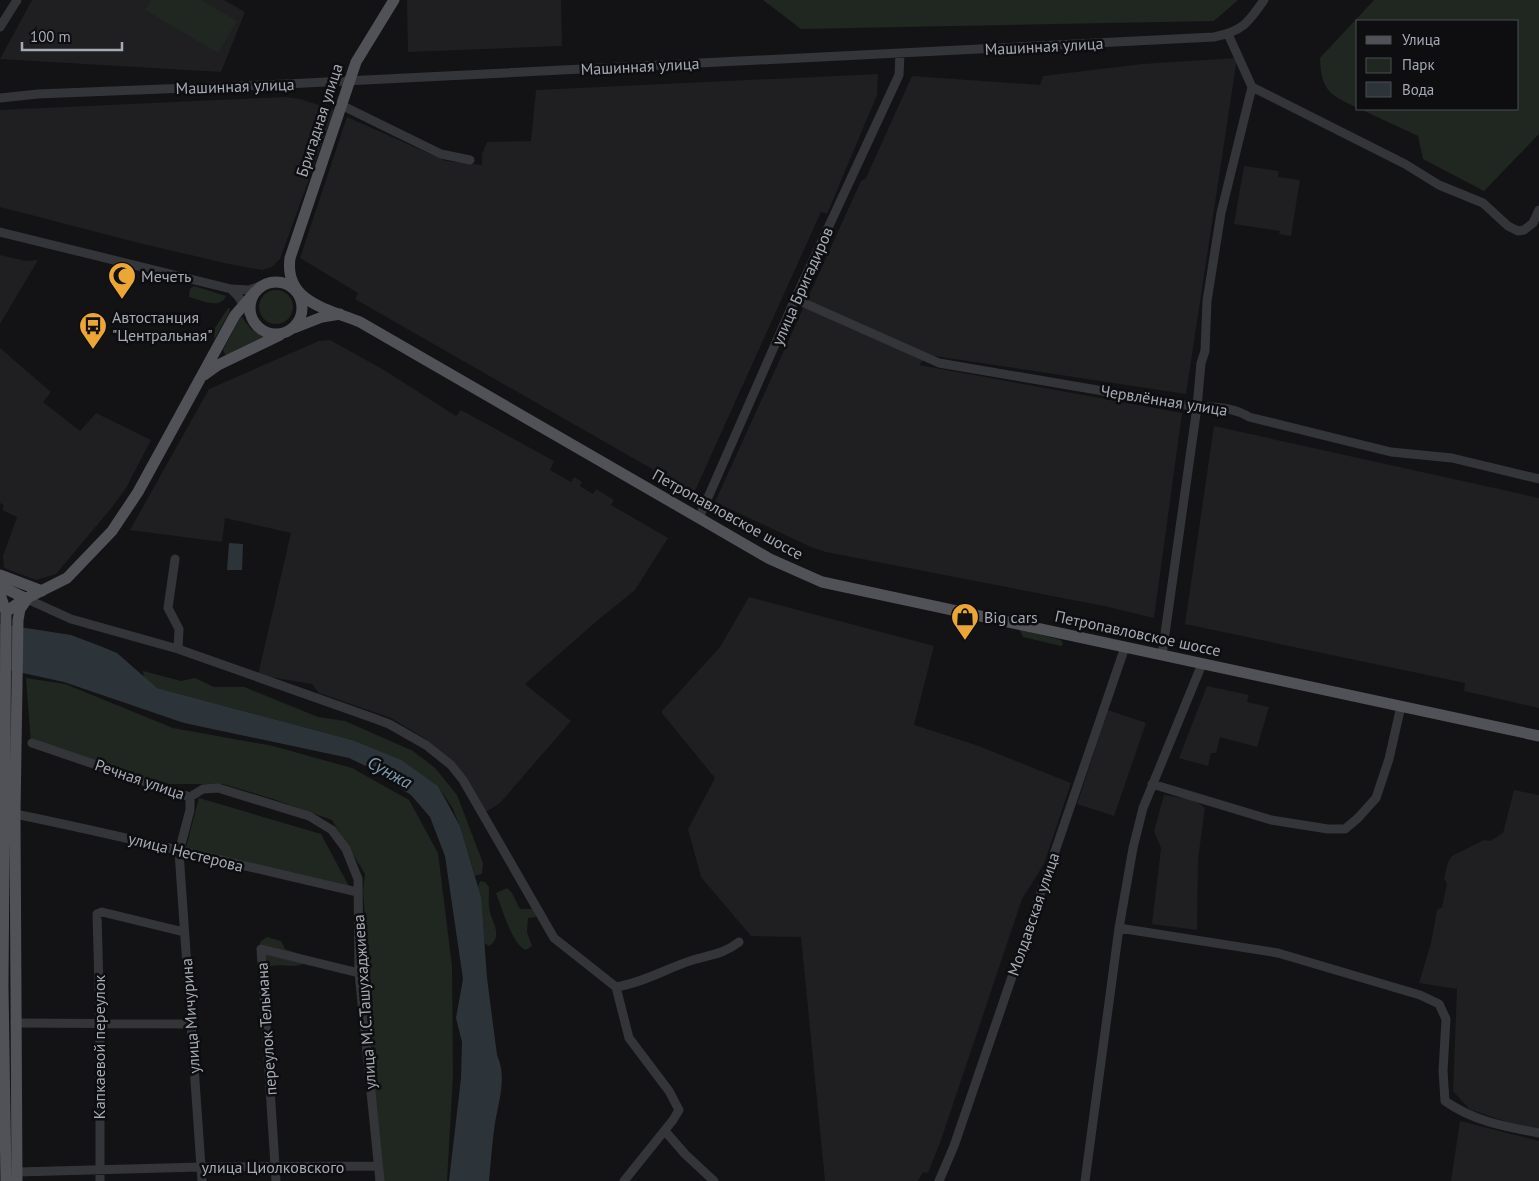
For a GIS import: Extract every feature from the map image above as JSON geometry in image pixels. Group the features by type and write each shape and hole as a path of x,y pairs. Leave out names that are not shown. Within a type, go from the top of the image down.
{"main road":[{"name":"Бригадная улица","path":"290,258 356,62 394,0"},
{"path":"6,616 27,599 67,578 116,524 135,497 243,304 290,258"},
{"path":"260,287 249,307 250,315 260,329 275,334 287,332 297,324 302,307 289,275 290,258"},
{"path":"260,287 285,283 295,290"},
{"name":"Петропавловское шоссе","path":"295,290 307,300 360,322 770,559 822,582 1539,736"},
{"path":"201,378 218,365 306,322 340,314"},
{"path":"3,580 42,591"},
{"path":"3,580 27,599"},
{"path":"0,594 6,616 11,693 17,1176"},
{"path":"6,1181 2,1060 2,865 11,693 18,620 20,609 27,599"}],"street":[{"path":"0,28 17,0"},
{"name":"Машинная улица","path":"0,98 38,94 350,81 1143,41 1228,34 1247,24 1264,0"},
{"path":"1162,655 1197,407 1200,363 1205,351 1208,301 1221,212 1252,87 1228,34"},
{"name":"улица Бригадиров","path":"699,518 795,299 899,75 900,53"},
{"path":"1252,87 1405,164 1440,185 1483,203 1513,229 1524,230 1533,223 1539,210"},
{"path":"342,105 441,154 470,160"},
{"path":"0,232 231,289 249,290 260,287"},
{"path":"231,289 250,315"},
{"name":"Червлённая улица","path":"795,299 939,363 1197,407 1212,406 1240,411 1249,417 1391,452 1452,458 1539,479"},
{"path":"175,559 168,608 179,630 178,649"},
{"path":"27,599 40,607 71,619 178,649 389,724 426,745 451,765 464,780 554,938 616,987 629,1038 669,1091 679,1110 665,1131 624,1181"},
{"name":"Молдавская улица","path":"939,1181 954,1146 1125,647"},
{"path":"1085,1181 1133,848 1143,808 1152,784 1202,664"},
{"path":"1152,784 1270,820 1328,830 1345,828 1358,818 1376,798 1389,759 1401,706"},
{"name":"Речная улица","path":"32,743 190,797 202,789 218,788 309,816 332,830"},
{"name":"улица Мичурина","path":"190,797 190,810 179,852 202,1181"},
{"name":"улица Нестерова","path":"14,814 111,834 179,852 357,892"},
{"name":"улица М.С.Ташухаджиева","path":"332,830 346,849 358,879 359,972 380,1181"},
{"name":"Капкаевой переулок","path":"100,1181 100,1023 97,914 102,912 184,932"},
{"path":"1120,928 1278,953 1420,995 1440,1004 1446,1018 1443,1071 1445,1101 1458,1110 1497,1125 1539,1133"},
{"path":"616,987 630,985 693,960 728,950 739,942"},
{"name":"переулок Тельмана","path":"276,1181 261,949 359,972"},
{"path":"15,1023 190,1024"},
{"path":"665,1131 685,1154 714,1181"},
{"name":"улица Циолковского","path":"17,1176 99,1170 201,1167 378,1166"}],"shaded area":[{"path":"32,0 224,0 245,12 221,72 0,59"},
{"path":"407,0 561,0 562,46 408,52"},
{"path":"1237,58 1186,394 928,355 919,365 1182,413 1154,618 1104,606 826,552 811,547 715,502 861,181 866,178 912,76 1040,85 1043,76 1142,64"},
{"path":"878,74 877,95 827,214 821,212 694,493 355,299 358,293 300,258 347,117 446,161 482,165 482,154 487,142 531,141 536,90"},
{"path":"285,97 300,99 334,110 280,259 272,267 262,270 229,264 0,207 0,110"},
{"path":"1244,166 1279,171 1278,177 1300,180 1291,236 1279,234 1280,231 1234,224"},
{"path":"0,255 26,261 38,260 0,324"},
{"path":"330,340 384,370 456,416 461,410 554,461 550,470 571,482 574,477 582,482 580,486 593,494 596,489 614,500 611,505 668,538 635,590 525,684 571,721 500,803 486,812 457,766 426,739 391,718 319,693 312,684 258,675 291,533 225,518 222,542 130,530 209,389 319,341"},
{"path":"0,348 51,392 43,402 80,431 96,413 151,440 126,488 113,506 56,574 36,580 4,568 3,556 17,517 2,510 4,505 0,503"},
{"path":"1214,426 1539,498 1539,708 1464,691 1465,683 1185,624"},
{"path":"749,597 934,646 914,725 976,745 1071,783 1044,864 1022,899 941,1140 928,1173 923,1172 918,1181 825,1181 801,937 751,936 701,877 688,829 715,778 661,712 720,647"},
{"path":"1207,686 1249,695 1247,702 1269,707 1257,747 1220,737 1216,753 1211,753 1208,766 1179,758"},
{"path":"1108,710 1146,723 1114,816 1077,804"},
{"path":"1514,790 1539,795 1539,1133 1469,1109 1453,1091 1457,989 1419,983 1431,943 1437,910 1442,907 1447,884 1444,878 1448,862 1452,856 1484,840 1490,841 1503,833"},
{"path":"1164,795 1195,800 1205,808 1198,859 1197,930 1152,924 1161,848 1154,831"},
{"path":"1460,1121 1539,1141 1539,1181 1451,1181"}],"green space":[{"path":"151,0 201,0 237,21 218,53 145,10"},
{"path":"763,0 1238,0 1214,21 801,29"},
{"path":"1374,0 1539,0 1539,134 1484,191 1423,159 1418,136 1362,110 1519,110 1519,20 1356,20 1356,107 1334,95 1325,85 1322,78 1320,58"},
{"path":"194,286 226,296 219,302 204,302 189,297 190,289"},
{"path":"276,290 283,291 288,295 292,300 292,314 288,319 283,323 276,324 269,323 264,319 260,314 259,307 260,300 264,295 269,291"},
{"path":"228,308 230,309 229,313 214,340 215,328"},
{"path":"241,316 251,329 266,338 226,356 223,350"},
{"path":"1019,629 1061,640 1063,644 1061,646 1023,637"},
{"path":"143,671 181,681 195,678 214,687 244,687 318,717 345,721 413,751 435,768 457,795 483,863 482,874 475,876 453,809 438,786 425,777 352,740 157,688 144,679"},
{"path":"26,678 65,684 173,728 273,746 352,768 409,800 438,853 452,966 453,1075 447,1181 384,1181 369,1070 372,1020 363,890 365,874 332,820 223,784 169,784 31,744"},
{"path":"199,798 321,834 351,890 185,851"},
{"path":"480,881 485,882 489,887 489,909 496,930 495,939 489,946 483,942 477,890"},
{"path":"507,888 512,893 520,909 534,909 536,917 528,918 527,932 532,946 526,950 521,947 512,934 496,893"},
{"path":"267,937 281,941 285,949 302,955 305,963 295,966 275,965 265,968 259,964 260,942"}],"water":[{"path":"229,543 243,544 242,570 227,570"},
{"name":"Сунжа","path":"0,624 71,635 117,653 157,688 352,740 401,760 438,786 460,826 481,897 487,978 502,1080 494,1130 489,1181 449,1181 461,1078 462,1042 456,1018 463,979 445,856 430,817 411,795 370,768 349,758 184,723 64,682 0,668"}],"place":[{"name":"Мечеть","path":"122,300"},
{"name":"Автостанция \"Центральная\"","path":"93,350"},
{"name":"Big cars","path":"965,641"}]}
